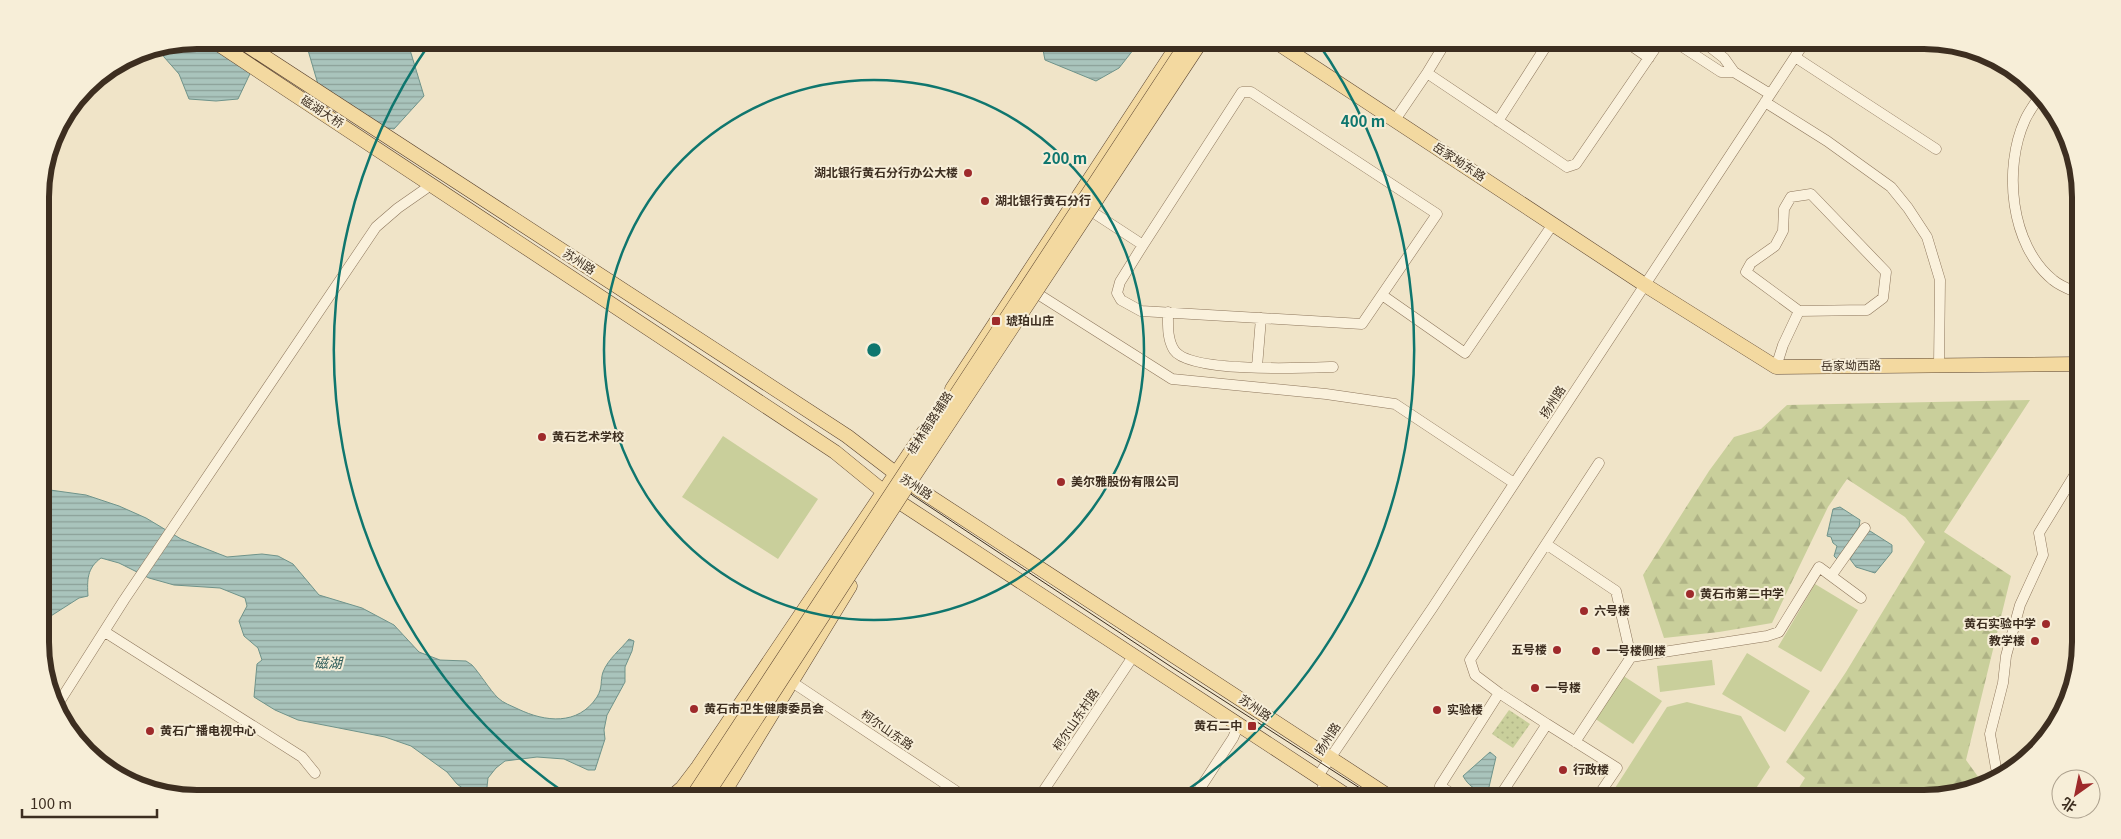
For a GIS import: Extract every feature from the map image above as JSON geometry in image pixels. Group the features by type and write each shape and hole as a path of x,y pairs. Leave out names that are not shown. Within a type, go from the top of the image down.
{"main road":[{"name":"磁湖大桥","path":"226,49 431,185"},
{"name":"磁湖大桥","path":"253,49 440,173"},
{"name":"桂林南路辅路","path":"680,790 698,767 884,492 1175,49"},
{"path":"696,790 1184,49"},
{"path":"710,790 902,494 1196,49"},
{"name":"桂林南路辅路","path":"726,790 901,502 1041,296 1200,49"},
{"name":"岳家坳东路","path":"1287,49 1646,285"},
{"name":"苏州路","path":"440,173 847,436 896,474 1379,790"},
{"name":"苏州路","path":"431,185 835,452 884,492 1134,654 1338,790"},
{"path":"1646,285 1776,367"},
{"name":"岳家坳西路","path":"1776,367 2072,364"}],"street":[{"path":"1395,120 1442,49"},
{"path":"1498,121 1544,49"},
{"path":"1636,49 1649,58"},
{"path":"1427,73 1567,167 1576,164 1654,49"},
{"path":"1686,49 1721,72 1734,72"},
{"path":"1712,49 1724,58 1734,72 1767,98 1891,187 1908,208 1927,237 1940,280 1939,364"},
{"name":"扬州路","path":"1320,790 1322,779 1331,758 1646,285 1800,49"},
{"path":"1794,57 1936,149"},
{"path":"1242,92 1251,92 1437,214 1382,295 1362,324 1141,311 1121,300 1117,294 1120,282 1242,92"},
{"path":"2037,101 2025,119 2016,147 2013,173 2014,205 2020,234 2037,262 2053,280 2072,290"},
{"path":"61,700 124,600 376,227 398,208 431,185"},
{"path":"1811,194 1886,272 1883,298 1867,310 1799,311 1746,272 1751,262 1775,246 1783,231 1784,209 1791,197 1811,194"},
{"path":"1094,213 1143,245"},
{"path":"1382,295 1465,353 1553,224"},
{"path":"1041,296 1172,379 1326,394 1395,404 1514,483"},
{"path":"1776,367 1783,345 1799,311"},
{"path":"1168,312 1169,338 1175,351 1187,360 1214,365 1333,367"},
{"path":"1257,367 1262,318"},
{"path":"1599,463 1470,660 1475,675 1499,693 1616,768 1602,790"},
{"path":"1999,770 1995,765 1990,734 2003,683 2006,656 2020,605 2043,555 2039,533 2072,480"},
{"path":"2067,488 2072,488"},
{"path":"1831,576 1862,532"},
{"path":"1546,544 1616,591 1631,657 1575,742"},
{"path":"1631,657 1767,636 1779,632 1819,566 1861,598"},
{"path":"105,632 302,757 315,773"},
{"name":"柯尔山东村路","path":"1044,790 1134,654"},
{"name":"柯尔山东路","path":"792,682 954,790"},
{"path":"1446,790 1440,786 1499,693"},
{"path":"1199,790 1233,738 1239,724"},
{"path":"1504,790 1547,724"}],"green space":[{"path":"2030,400 1944,532 2011,576 1966,760 1980,779 1934,790 1798,790 1805,778 1786,762 1846,672 1925,542 1905,517 1847,479 1828,507 1772,623 1719,632 1664,638 1643,575 1709,471 1734,437 1761,429 1787,405"},
{"path":"723,436 818,499 778,559 682,497"},
{"path":"1815,584 1858,610 1821,672 1778,647"},
{"path":"1747,653 1810,691 1785,732 1722,694"},
{"path":"1712,660 1715,685 1660,692 1657,666"},
{"path":"1622,675 1662,701 1633,744 1594,718"},
{"path":"1687,702 1741,716 1770,767 1755,790 1614,790 1667,707"},
{"path":"1509,710 1530,724 1513,748 1492,734"}],"water":[{"path":"187,49 262,49 238,99 216,101 189,99 179,74 162,54"},
{"path":"308,49 410,49 424,96 394,129 363,125 320,91"},
{"path":"1043,49 1134,49 1119,68 1096,81 1045,60"},
{"name":"磁湖","path":"50,490 86,495 119,506 146,518 181,539 227,557 262,554 278,556 293,564 319,595 362,608 394,625 419,652 440,660 466,661 472,665 500,700 539,717 560,719 571,717 589,706 599,693 603,672 608,663 629,639 634,641 625,667 625,682 607,715 604,730 605,739 595,770 588,770 564,759 537,757 505,761 488,778 487,790 465,790 447,772 411,746 385,737 298,720 275,710 254,697 257,664 262,660 258,648 244,636 239,621 247,606 245,598 220,588 174,585 149,578 119,563 101,558 90,570 88,596 79,598 49,617"},
{"path":"1840,507 1860,520 1859,527 1837,559 1834,556 1837,546 1833,543 1831,537 1827,536 1833,509"},
{"path":"1870,531 1892,545 1892,552 1875,573 1856,567 1850,559 1866,533"},
{"path":"1490,752 1496,757 1487,790 1475,789 1463,776"}],"tram line":[{"path":"1191,49 922,454 906,481 905,488 912,495 1173,668 1363,790"}],"place":[{"name":"湖北银行黄石分行办公大楼","path":"968,173"},
{"name":"湖北银行黄石分行","path":"985,201"},
{"name":"琥珀山庄","path":"996,321"},
{"name":"黄石艺术学校","path":"542,437"},
{"name":"美尔雅股份有限公司","path":"1061,482"},
{"name":"黄石市第二中学","path":"1690,594"},
{"name":"六号楼","path":"1584,611"},
{"name":"黄石实验中学","path":"2046,624"},
{"name":"教学楼","path":"2035,641"},
{"name":"五号楼","path":"1557,650"},
{"name":"一号楼侧楼","path":"1596,651"},
{"name":"一号楼","path":"1535,688"},
{"name":"黄石市卫生健康委员会","path":"694,709"},
{"name":"实验楼","path":"1437,710"},
{"name":"黄石二中","path":"1252,726"},
{"name":"黄石广播电视中心","path":"150,731"},
{"name":"行政楼","path":"1563,770"}]}
